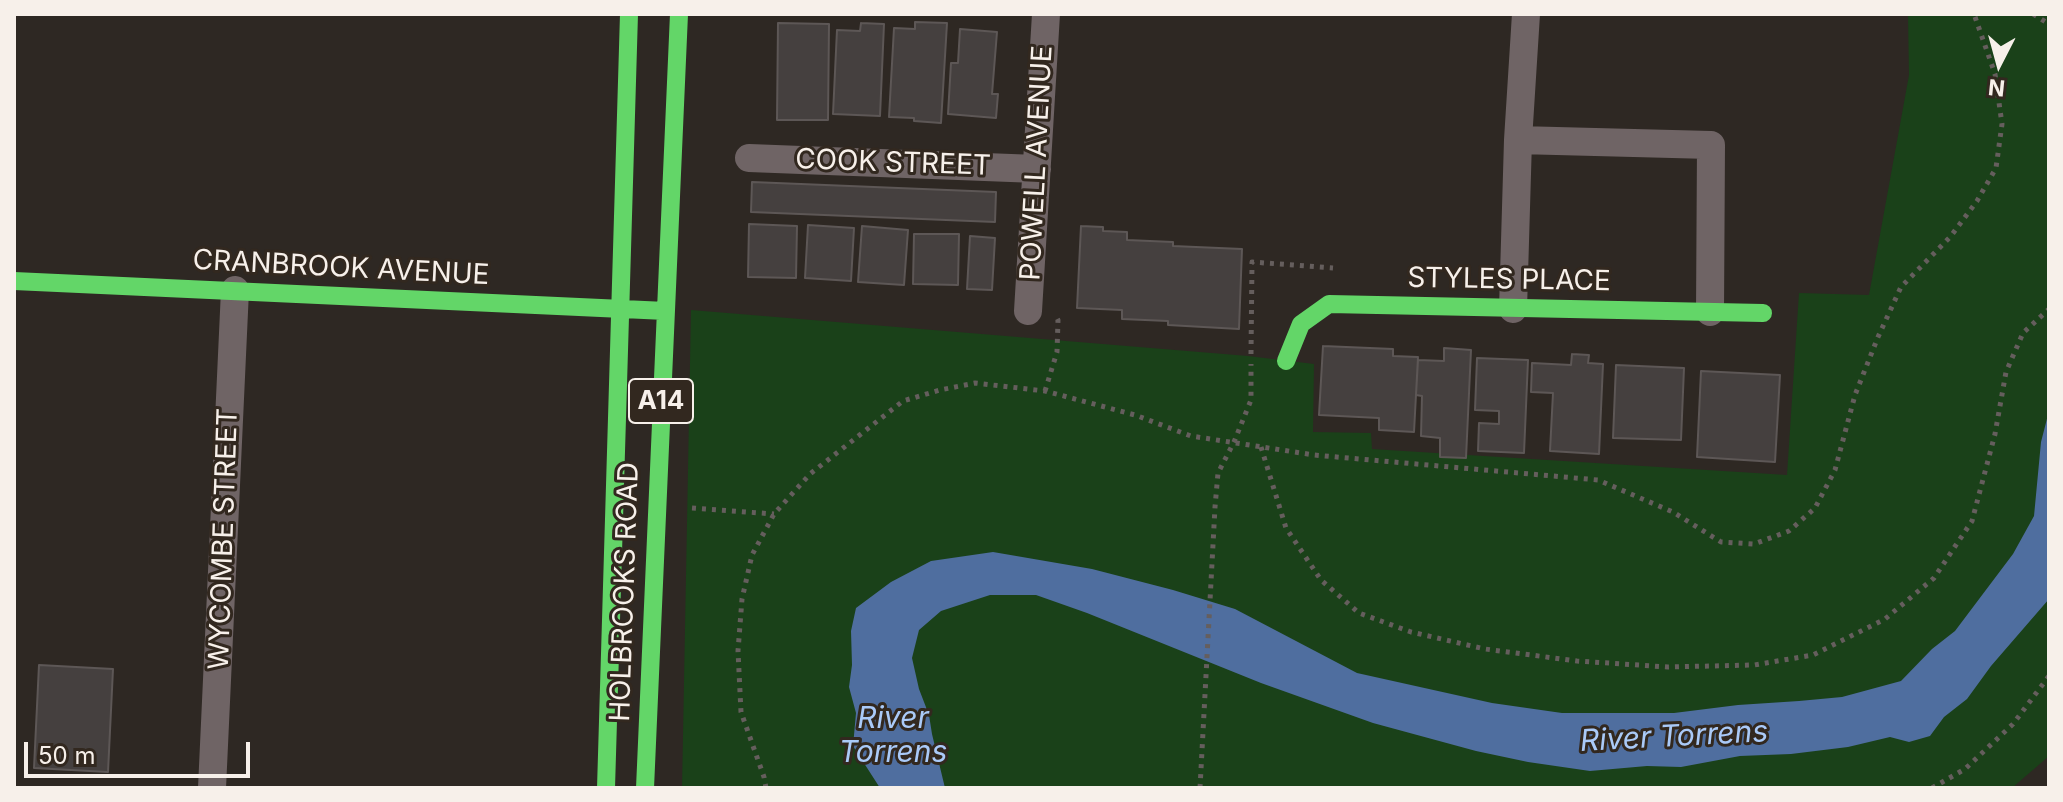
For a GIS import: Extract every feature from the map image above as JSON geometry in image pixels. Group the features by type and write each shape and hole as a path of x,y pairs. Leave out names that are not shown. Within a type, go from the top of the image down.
{"main road":[{"name":"HOLBROOKS ROAD","path":"606,788 629,14"},
{"name":"HOLBROOKS ROAD","path":"645,788 679,14"},
{"name":"CRANBROOK AVENUE","path":"14,281 666,311"},
{"name":"STYLES PLACE","path":"1286,361 1301,324 1329,304 1763,313"}],"street":[{"name":"POWELL AVENUE","path":"1028,311 1046,14"},
{"path":"1513,309 1518,140 1526,14"},
{"path":"1518,140 1711,145 1710,312"},
{"name":"COOK STREET","path":"749,158 1037,169"},
{"name":"WYCOMBE STREET","path":"212,788 235,290"}],"path":[{"path":"766,788 741,712 738,651 742,599 752,555 774,514 810,474 903,401 940,390 975,383 1045,391 1135,415 1191,436 1314,455 1598,480 1673,512 1721,542 1754,544 1789,531 1815,508 1835,470 1855,395 1901,287 1951,236 1996,168 2002,124 1995,74 1974,14"},
{"path":"2033,14 2049,24"},
{"path":"1261,447 1286,528 1321,580 1359,613 1411,632 1485,649 1577,661 1668,667 1754,665 1813,655 1885,619 1934,578 1972,521 1995,434 2006,372 2023,333 2049,309"},
{"path":"1200,788 1218,473 1234,442"},
{"path":"656,505 774,514"},
{"path":"1932,788 1965,769 2013,724 2049,676"}],"green space":[{"path":"1908,14 2049,14 2049,756 2012,788 682,788 691,310 1314,364 1313,432 1371,433 1372,449 1787,475 1799,293 1869,295 1909,75"}],"water":[{"name":"River Torrens","path":"2049,411 2049,599 1967,699 1944,717 1930,736 1909,742 1890,737 1848,747 1740,756 1681,767 1647,766 1590,771 1528,762 1373,723 1036,595 990,595 941,611 919,630 912,658 929,715 945,788 880,788 853,746 856,713 849,687 851,631 856,608 891,582 931,561 993,552 1092,569 1235,609 1357,673 1492,703 1562,713 1674,713 1842,697 1901,681 1932,649 1955,631 2013,554 2034,516 2041,442"}],"building":[{"path":"915,22 947,23 941,123 889,117 894,28 915,29"},
{"path":"778,23 829,24 828,120 777,120"},
{"path":"861,23 884,24 880,116 833,114 837,30 860,31"},
{"path":"960,29 997,32 992,94 998,94 996,118 948,114 951,63 958,63"},
{"path":"752,182 996,192 995,222 751,212"},
{"path":"749,224 797,226 796,278 748,277"},
{"path":"808,225 854,228 851,281 805,278"},
{"path":"862,226 908,230 904,285 858,282"},
{"path":"1081,226 1127,232 1127,240 1242,249 1239,329 1168,325 1168,321 1122,319 1122,310 1077,308"},
{"path":"914,234 959,234 958,285 913,284"},
{"path":"970,236 995,238 992,290 967,289"},
{"path":"1323,346 1393,349 1393,356 1418,357 1414,432 1379,430 1379,418 1319,415"},
{"path":"1444,348 1471,350 1466,458 1440,457 1440,438 1421,436 1422,396 1416,395 1418,360 1444,361"},
{"path":"1572,354 1589,355 1588,363 1603,364 1599,454 1550,451 1553,393 1531,392 1532,363 1571,365"},
{"path":"1477,358 1528,360 1524,453 1478,451 1479,423 1499,424 1499,411 1475,410"},
{"path":"1616,365 1684,368 1681,440 1613,438"},
{"path":"1701,371 1780,375 1775,462 1697,457"},
{"path":"39,665 113,669 108,772 34,768"}],"traffic: fast":[{"path":"606,788 629,14"},
{"path":"645,788 679,14"},
{"path":"14,281 666,311"},
{"path":"1286,361 1301,324 1329,304 1763,313"}]}
